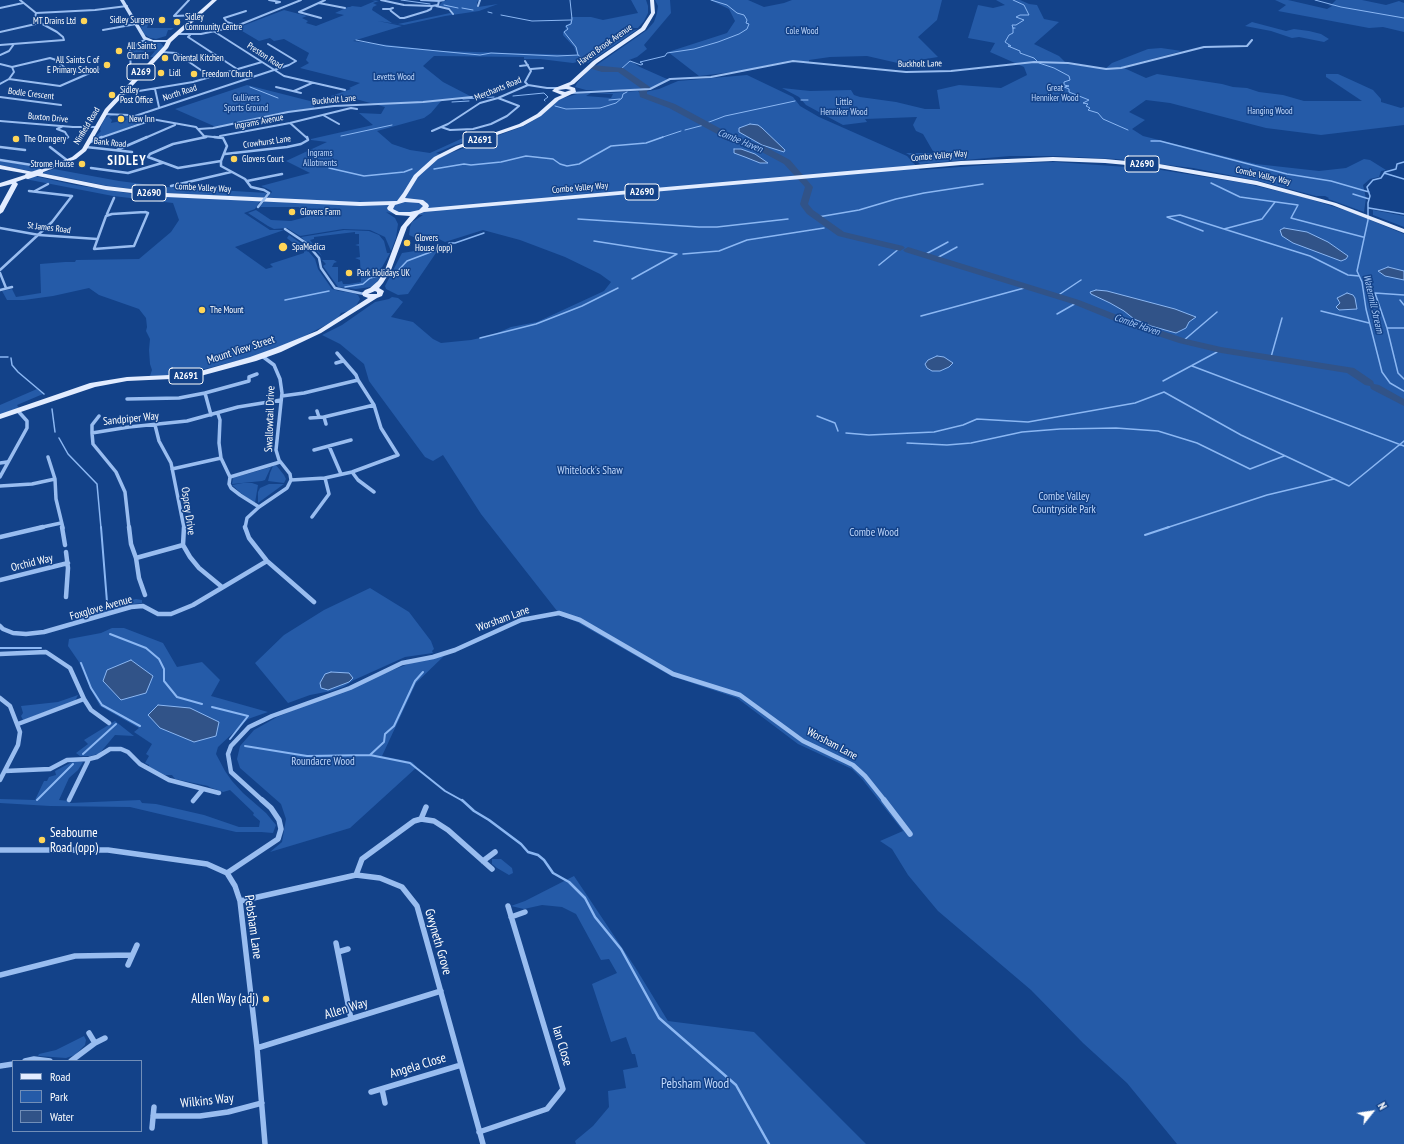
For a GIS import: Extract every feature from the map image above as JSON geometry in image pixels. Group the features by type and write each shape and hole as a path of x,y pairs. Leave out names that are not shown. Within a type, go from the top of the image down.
{"main road":[{"name":"Ninfield Road","path":"51,168 78,155 87,145 104,114 142,70 162,52 169,41 179,34 215,0"},
{"name":"Haven Brook Avenue","path":"391,210 390,206 397,202 409,188 416,176 436,158 458,147 521,125 540,114 556,94 571,89 595,62 633,38 643,29 653,13 652,0"},
{"path":"556,94 557,89 571,89"},
{"name":"Combe Valley Way","path":"422,210 1007,160 1053,159 1105,161 1166,167 1228,177 1297,193 1354,211 1404,231"},
{"name":"Combe Valley Way","path":"0,167 106,188 166,195 360,204 417,200 424,203 467,206"},
{"name":"A269","path":"0,185 51,168"},
{"path":"0,212 15,184 13,181"},
{"path":"0,185 11,190"},
{"path":"409,188 417,200"},
{"path":"369,294 381,282 393,259 404,227 404,219 401,214 416,213 426,206 424,203"},
{"name":"Combe Valley Way","path":"360,204 391,210 401,214"},
{"path":"404,227 416,213"},
{"name":"Mount View Street","path":"0,417 93,385 127,380 190,376 262,356 319,332 352,312 369,294 381,294 374,297 369,294"}],"street":[{"path":"20,0 36,13 95,10 127,6"},
{"path":"122,0 127,6 140,33 146,39"},
{"path":"189,0 174,16 200,15"},
{"path":"269,0 280,2 276,3"},
{"path":"179,34 190,35 214,32 239,26 301,0"},
{"path":"324,16 319,18 299,12 325,0"},
{"path":"382,0 401,4 436,6 449,9 452,14"},
{"path":"420,0 444,0"},
{"path":"478,6 480,0"},
{"path":"436,6 440,4 440,1"},
{"path":"0,8 23,3"},
{"path":"318,3 345,8"},
{"path":"390,9 400,18 406,18 430,10 432,6"},
{"path":"383,9 393,8"},
{"path":"239,26 227,22 224,18 228,15 246,12"},
{"path":"0,45 62,41 65,39 61,35 40,23 35,18 36,13"},
{"path":"0,32 40,23"},
{"path":"102,30 136,24"},
{"name":"Preston Road","path":"214,32 284,76 345,90"},
{"path":"190,35 188,37 237,69"},
{"path":"131,76 130,48 146,39 169,41"},
{"name":"Buckholt Lane","path":"571,89 586,92 650,89 668,80 679,77 711,77 793,61 906,72 951,71 1034,62 1068,63 1106,69 1121,68 1204,47 1246,46 1250,45 1252,40"},
{"path":"0,55 9,51 14,44"},
{"name":"North Road","path":"135,116 275,70 289,65 296,60 270,45 266,47"},
{"path":"162,52 176,53 211,77"},
{"path":"0,64 12,68 50,58 56,60 67,70 88,74"},
{"path":"525,61 531,69 530,74 524,82 528,85 547,88 562,88"},
{"path":"121,94 193,82 262,62"},
{"path":"520,66 528,64"},
{"path":"0,84 9,79 14,72 12,68"},
{"path":"531,69 543,68"},
{"path":"9,79 60,86 99,69"},
{"path":"131,70 142,70"},
{"path":"293,91 312,83"},
{"name":"Merchants Road","path":"432,131 458,118 480,103 498,98 528,85"},
{"path":"278,88 301,93"},
{"path":"341,92 350,88"},
{"path":"547,88 556,94"},
{"path":"155,89 159,107"},
{"name":"Buckholt Lane","path":"571,89 586,92"},
{"name":"Bodle Crescent","path":"0,97 61,105"},
{"name":"Buckholt Lane","path":"135,116 199,129 214,128 288,112 334,106 423,102 472,97"},
{"path":"441,127 450,130 473,129 485,126 507,116 519,106 498,98"},
{"name":"Ingrams Avenue","path":"162,163 148,157 149,155 173,144 290,123 351,108 357,109"},
{"path":"104,114 135,116"},
{"path":"323,115 339,124"},
{"path":"451,117 458,118"},
{"path":"87,145 117,131 152,120"},
{"name":"Buxton Drive","path":"0,121 96,127"},
{"name":"Crowhurst Lane","path":"225,154 287,147 301,144 308,140 306,136 290,123"},
{"path":"117,150 176,125"},
{"path":"56,142 68,137 65,132 57,129 63,126"},
{"path":"199,129 203,135 207,137"},
{"path":"220,136 223,138 227,146 221,161 221,166 247,181 251,187 264,190 269,193 258,207"},
{"name":"Bank Road","path":"87,145 132,152"},
{"path":"0,147 25,150"},
{"path":"50,147 68,161"},
{"path":"11,151 15,149"},
{"path":"0,160 51,168"},
{"path":"92,168 124,174 162,163 178,168 221,161"},
{"path":"96,168 102,165"},
{"path":"171,186 232,172"},
{"path":"274,172 278,175"},
{"path":"247,181 282,174"},
{"path":"212,177 215,180"},
{"path":"184,183 187,187"},
{"path":"34,191 48,184"},
{"path":"0,270 52,222 72,196 29,191"},
{"path":"108,200 113,199 107,214 109,215"},
{"path":"148,213 136,245 96,250 94,248 106,216 109,215 148,213"},
{"name":"St James Road","path":"0,228 39,235 97,239"},
{"path":"285,229 306,243 319,258 322,268 335,288 369,294"},
{"path":"0,273 6,288"},
{"path":"0,290 12,287"},
{"path":"314,602 267,561 249,538 244,527 247,518 259,507 286,488 291,480 325,478 352,472 398,455 381,428 374,404 356,375 337,354"},
{"name":"Swallowtail Drive","path":"262,356 274,365 280,378 282,398 276,450 280,462 290,474 291,480"},
{"path":"336,363 343,362"},
{"path":"127,399 179,398 205,393 249,380 249,377 257,374"},
{"name":"Sandpiper Way","path":"145,595 139,578 132,544 125,492 116,472 93,444 92,433 129,427 155,426 187,421 358,380"},
{"path":"205,393 211,415"},
{"path":"310,418 324,417 374,404"},
{"path":"0,477 27,428 27,421 18,410"},
{"path":"318,411 319,418"},
{"path":"218,414 220,420 219,443 221,458 230,477 229,484 232,488 259,507"},
{"path":"92,433 92,425 99,416"},
{"path":"324,417 326,424"},
{"name":"Osprey Drive","path":"155,426 159,441 171,463 182,516 184,530 183,545 199,568 222,586"},
{"path":"314,450 351,440"},
{"path":"329,446 340,474"},
{"path":"48,457 55,479 56,499 62,523 65,545"},
{"path":"172,469 221,458"},
{"path":"0,463 7,462"},
{"path":"230,477 280,462"},
{"path":"352,472 358,480 374,492"},
{"path":"312,517 329,494 325,478"},
{"path":"0,486 32,484 55,479"},
{"path":"0,537 62,523"},
{"path":"136,558 183,545"},
{"name":"Orchid Way","path":"66,552 68,563 66,597"},
{"name":"Foxglove Avenue","path":"0,626 3,629 13,633 26,634 44,632 131,607 143,606 158,614 171,614 192,604 267,561"},
{"name":"Orchid Way","path":"0,580 68,563"},
{"name":"Worsham Lane","path":"227,873 278,839 281,829 279,820 271,808 249,790 231,772 228,754 231,746 249,727 294,707 350,688 402,663 433,657 455,650 521,620 559,613 580,620 672,674 740,695 803,741 853,765 865,776 910,834"},
{"path":"0,654 46,652 70,668 84,699 91,710 109,723"},
{"path":"0,698 10,706 18,724 20,738 0,780"},
{"path":"18,724 84,699"},
{"path":"4,771 50,769 67,760 89,759 98,757 110,749 121,750 128,752 140,764 158,776 219,793"},
{"path":"69,800 89,759"},
{"path":"193,801 202,789"},
{"path":"356,876 362,860 421,818 426,807"},
{"path":"421,818 434,820 448,830 492,869"},
{"path":"0,850 108,850 208,864 227,873"},
{"path":"483,861 495,852"},
{"name":"Pebsham Lane","path":"227,873 235,886 240,901 257,1048 265,1144"},
{"name":"Gwyneth Grove","path":"240,901 356,876 380,878 402,887 417,906 483,1144"},
{"name":"Ian Close","path":"479,1132 547,1109 563,1089 508,906"},
{"path":"511,916 525,912"},
{"path":"336,943 351,1019"},
{"path":"128,965 136,945"},
{"path":"338,952 348,949"},
{"path":"0,975 75,956 132,955"},
{"name":"Allen Way","path":"257,1048 441,991"},
{"path":"89,1033 95,1043"},
{"path":"72,1060 95,1043 105,1038"},
{"path":"30,1060 42,1060"},
{"path":"0,1066 12,1064"},
{"name":"Angela Close","path":"372,1092 461,1064"},
{"name":"Angela Close","path":"382,1089 384,1103"},
{"name":"Wilkins Way","path":"153,1116 207,1115 228,1112 262,1103"},
{"path":"152,1128 154,1107"}],"green space":[{"name":"Combe Valley Countryside Park","path":"371,0 379,1 373,3 377,5 373,7 372,10 392,23 398,24 450,13 453,14 451,9 439,6 443,1 447,0 479,0 477,2 478,7 498,4 479,11 445,16 404,25 378,21 402,26 353,41 441,51 577,55 574,47 563,35 563,32 566,29 565,26 570,23 571,17 591,17 603,20 638,13 631,0 646,0 648,6 648,13 638,28 628,28 630,31 638,29 588,63 581,61 573,63 540,59 524,59 524,57 434,56 423,66 443,82 472,97 442,100 431,113 424,118 377,131 392,144 410,150 430,153 474,133 496,132 455,145 436,153 445,155 524,126 542,115 560,99 577,94 591,93 586,96 611,98 613,94 594,94 638,91 640,93 659,89 678,81 747,75 793,97 800,106 819,117 907,156 920,170 1012,163 1056,162 1155,169 1244,183 1303,197 1351,212 1404,234 1404,1144 1177,1144 1127,1083 1083,1043 1031,990 938,911 908,875 892,849 880,841 903,831 862,779 852,769 798,744 737,698 671,676 577,622 561,616 481,514 443,455 433,461 425,457 369,381 364,364 340,344 322,335 342,325 375,302 392,297 398,298 403,302 391,317 413,322 433,339 441,343 471,340 493,335 511,327 537,322 604,291 611,282 600,274 565,257 520,240 483,230 445,242 435,237 418,239 409,235 412,222 423,215 398,215 386,212 395,218 398,224 396,238 391,251 385,237 370,230 343,229 300,236 287,228 274,229 248,213 256,210 271,220 291,221 306,217 306,214 299,207 260,207 272,192 261,186 310,173 286,161 327,142 311,139 373,125 359,113 381,114 385,107 341,95 333,99 331,96 351,89 349,88 360,83 300,68 309,63 306,60 309,53 284,39 274,41 270,38 259,41 237,28 284,10 307,16 302,18 308,21 306,23 316,26 344,15 335,13 348,7 352,7 350,6 361,7 375,1"},
{"path":"655,0 670,0 671,13 644,45 647,49 637,57 629,60 640,67 667,79 659,85 649,88 605,91 586,90 575,87 588,71 647,30 654,22 657,13 658,6"},
{"name":"Cole Wood","path":"710,0 748,0 764,7 792,0 942,0 937,20 918,37 938,57 913,61 913,65 867,56 830,57 809,60 809,62 792,60 741,71 699,76 668,52 727,33 735,21 729,9"},
{"path":"996,0 1020,0 1029,4 1037,5 1044,19 1059,22 1034,44 1059,56 1067,64 1105,69 1112,63 1148,49 1161,48 1182,51 1119,69 1124,68 1146,78 1157,74 1247,88 1259,92 1283,95 1304,101 1362,101 1326,77 1326,74 1338,74 1373,90 1381,99 1381,102 1401,108 1404,107 1404,125 1321,135 1266,128 1170,103 1146,100 1129,112 1145,120 1132,129 1143,136 1256,164 1319,171 1346,168 1364,159 1370,160 1386,170 1381,171 1379,177 1370,179 1363,185 1366,198 1364,212 1328,199 1329,198 1325,196 1316,196 1259,181 1193,168 1116,159 1054,156 1010,156 920,164 906,153 934,153 923,134 916,131 913,125 917,117 865,119 867,122 843,125 806,105 799,97 782,88 810,91 851,90 854,95 860,97 896,102 925,109 940,109 937,90 959,85 1001,88 1027,75 1024,67 990,52 995,43 968,38 978,5 993,8 1005,5"},
{"path":"1275,0 1288,0 1327,9 1332,6 1328,5 1332,4 1336,0 1362,0 1386,5 1399,1 1404,3 1404,32 1383,27 1369,28 1278,11 1286,5"},
{"path":"149,21 147,28 174,28 168,30 166,36 156,39 150,38 144,34 139,22"},
{"path":"1252,22 1286,31 1294,29 1309,31 1321,34 1329,39 1324,42 1299,37 1292,38 1271,31 1245,26"},
{"path":"144,41 161,43 164,47 154,57 150,57 155,51 131,53 132,47"},
{"name":"Gullivers Sports Ground","path":"247,85 314,102 314,108 287,112 216,127 175,109"},
{"path":"110,115 115,115 109,117 112,120 111,123 126,120 127,119 123,117 126,116 143,120 139,123 91,141 101,131 101,126 105,118"},
{"path":"0,161 40,167 41,169 35,172 0,165"},
{"path":"54,169 119,181 167,187 267,193 263,198 168,193 108,186 42,173"},
{"path":"34,176 75,185 134,194 260,201 255,209 244,213 270,230 284,230 235,247 266,269 273,267 270,264 304,253 304,251 287,238 289,235 302,244 315,259 318,269 332,289 353,293 358,295 360,299 356,306 349,311 341,313 338,318 326,325 297,340 252,357 181,375 150,376 152,370 149,350 150,339 146,331 146,318 139,309 99,295 89,288 53,296 24,300 7,300 2,291 12,289 16,297 41,293 40,264 75,262 76,260 139,259 171,232 179,220 173,203 113,196 25,179"},
{"path":"1373,210 1404,216 1404,227 1373,215"},
{"path":"344,230 369,231 379,235 384,241 387,253 390,253 381,269 384,270 377,282 371,287 356,289 338,287 323,266 326,264 322,260 334,260 337,262 334,263 332,267 338,267 338,282 342,281 343,284 349,284 361,282 360,260 355,258 360,257 359,246 355,245 359,244 359,234 355,234 355,232 314,237 314,239 310,240 322,256 301,237"},
{"path":"428,249 438,250 408,294 398,295 386,289 385,286 402,253"},
{"path":"37,389 43,394 17,405 19,408 0,415 0,405"},
{"path":"276,465 286,479 284,483 268,481 273,466"},
{"path":"271,467 265,480 232,484 233,478"},
{"path":"243,483 258,485 255,503 232,485"},
{"path":"269,484 284,484 258,503 258,492 260,488"},
{"path":"370,588 409,612 431,641 434,649 432,651 433,653 405,657 354,680 343,687 310,695 288,703 255,663 284,635 324,610"},
{"path":"136,599 142,600 142,603 133,604 72,622 109,605"},
{"path":"112,628 124,628 163,643 177,667 202,662 220,680 211,696 268,712 248,719 218,747 216,754 232,781 266,813 276,825 273,833 236,832 130,807 50,806 0,803 0,799 35,800 44,781 47,781 49,777 56,775 55,771 74,761 83,762 78,770 69,778 59,800 70,801 70,803 140,800 142,803 156,804 204,815 239,827 259,827 260,821 253,815 254,813 230,790 223,792 208,786 175,779 172,775 165,775 149,767 149,765 145,763 149,756 146,754 152,744 134,732 139,728 100,706 90,688 79,662 68,646 69,639 101,633"},
{"name":"Roundacre Wood","path":"444,656 416,683 382,756 412,762 417,767 350,828 270,852 282,842 286,819 281,804 240,768 237,759 240,746 254,730 277,717 390,671 411,663"},
{"path":"78,695 75,701 23,720 21,716 23,713 21,706 58,702"},
{"path":"115,721 134,736 115,735 99,754 80,756 76,753 88,744 84,740"},
{"path":"492,859 501,859 512,868 513,873 509,875 497,868 492,864"},
{"name":"Pebsham Wood","path":"574,876 635,967 668,1021 754,1032 866,1144 576,1144 575,1141 593,1126 609,1107 608,1091 626,1088 623,1070 638,1067 635,1054 632,1054 626,1037 611,1042 592,984 617,973 609,959 601,960 576,914 562,907 542,905 524,909 511,906 525,901"},
{"path":"84,1036 86,1040 85,1045 75,1055 66,1058 38,1056 39,1054 56,1050"}],"water":[{"path":"750,124 758,125 762,128 785,150 784,152 762,145 739,132 739,128"},
{"path":"734,149 741,149 755,154 768,163 760,163 734,153"},
{"path":"1284,228 1307,232 1328,242 1348,256 1346,259 1341,261 1293,243 1282,236 1280,230"},
{"path":"1388,267 1404,271 1404,280 1385,276 1378,271"},
{"path":"1096,290 1107,291 1175,309 1196,317 1189,322 1186,328 1176,333 1151,326 1134,319 1124,311 1091,294 1090,292"},
{"path":"1347,293 1353,295 1355,298 1357,309 1339,310 1336,307 1340,303 1337,298"},
{"path":"937,356 944,357 953,363 949,367 940,371 932,371 927,368 925,364 928,360"},
{"path":"131,660 153,676 146,693 121,700 103,681 107,670"},
{"path":"331,672 349,673 353,678 349,682 328,690 321,688 320,683 325,674"},
{"path":"158,705 190,708 219,722 216,736 194,742 160,728 148,715"}],"waterway":[{"path":"401,0 430,4"},
{"name":"Combe Haven","path":"570,0 572,19 571,24 566,26 568,29 564,32 576,47 578,55"},
{"path":"620,70 630,61 641,65 643,64 640,62 665,56 667,53 694,49 718,42 739,34 747,29 749,24 746,23 747,20 744,15 737,13 727,5 711,0"},
{"path":"1013,0 1024,5 1029,15 1020,15 1016,17 1024,20 1016,25 1012,25 1013,28"},
{"name":"Watermill Stream","path":"1315,0 1341,7 1404,18"},
{"path":"444,5 458,8"},
{"path":"462,8 473,10"},
{"path":"488,12 492,13"},
{"path":"501,15 532,21 571,20"},
{"path":"1013,28 1013,33 1009,35 1005,42 1011,46 1008,46 1020,51 1020,53 1034,58 1037,61"},
{"path":"356,40 386,46 480,55 491,53 557,56 578,55"},
{"name":"Combe Haven","path":"578,55 586,61"},
{"path":"1039,63 1054,68 1069,76 1070,80 1064,82 1064,85 1069,86 1064,87 1069,89 1069,92 1089,100 1083,103 1088,104 1086,106 1090,108 1088,110 1098,113 1103,119 1128,130"},
{"name":"Combe Haven","path":"595,67 605,70 620,70 647,89"},
{"path":"250,87 278,98"},
{"name":"Combe Haven","path":"643,91 643,95 672,106 722,133 726,137 761,148 787,162 809,187 804,204 810,212 829,225"},
{"path":"555,106 566,109 600,108 616,103 622,98 623,94 627,92"},
{"path":"513,96 544,93 548,97 544,100 545,101"},
{"path":"463,99 494,97"},
{"path":"609,100 620,99"},
{"path":"801,100 808,100"},
{"path":"452,102 469,101"},
{"path":"704,124 725,116 795,101"},
{"path":"341,136 392,125"},
{"path":"685,130 704,125"},
{"path":"663,137 681,131"},
{"path":"434,169 464,164 471,165 501,162 526,156 553,159 560,164 567,166 579,164 611,146 646,143 663,137"},
{"path":"1151,141 1160,141 1287,174 1331,181 1369,192"},
{"name":"Watermill Stream","path":"1384,173 1396,169 1397,164 1404,162"},
{"path":"329,168 364,176 404,172 412,169"},
{"name":"Watermill Stream","path":"1369,192 1367,187 1373,180 1381,178 1384,173"},
{"path":"1384,173 1404,179"},
{"path":"1211,183 1240,197 1298,205 1291,218 1363,237"},
{"path":"818,217 859,210 896,199 924,193 983,184"},
{"name":"Watermill Stream","path":"1369,192 1370,196 1368,203 1368,220 1357,271 1362,282 1366,309 1382,372 1390,383 1404,391"},
{"path":"1353,194 1369,199"},
{"path":"1224,229 1262,219 1275,202"},
{"path":"1369,208 1404,214"},
{"path":"1203,231 1167,217 1180,215 1224,229"},
{"path":"578,219 699,227 717,227 788,219"},
{"name":"Combe Haven","path":"831,227 841,234 900,248"},
{"path":"683,254 719,251 747,240 824,228"},
{"path":"1224,229 1310,256 1348,275 1359,276"},
{"path":"449,243 455,243 484,233"},
{"path":"594,241 677,254 632,279"},
{"path":"924,255 948,242"},
{"path":"935,259 957,247"},
{"path":"879,265 900,248"},
{"path":"393,276 407,261 436,250"},
{"name":"Combe Haven","path":"908,250 1076,302 1126,322 1183,341 1221,350 1350,370 1369,383"},
{"path":"345,287 363,284 370,278 379,276"},
{"path":"1057,296 1081,280"},
{"path":"921,316 1028,287"},
{"path":"480,338 536,324 582,306 618,288"},
{"path":"285,300 329,291"},
{"path":"1387,328 1375,293 1404,295"},
{"path":"1400,300 1404,305"},
{"path":"1057,314 1078,302"},
{"path":"1321,311 1369,323"},
{"path":"1183,341 1217,312"},
{"path":"1271,357 1282,318"},
{"path":"1387,328 1404,328"},
{"path":"1387,328 1398,373 1404,379"},
{"path":"1163,381 1217,352"},
{"path":"0,357 8,357"},
{"path":"11,358 12,365 18,372 44,394"},
{"path":"1192,366 1400,444"},
{"name":"Combe Haven","path":"1375,387 1404,403"},
{"path":"846,433 869,435 934,432 963,425 977,419 1028,422 1135,403 1164,392 1241,435 1349,486 1400,444"},
{"path":"52,409 55,432"},
{"path":"817,416 835,423 838,431"},
{"path":"907,443 947,445 971,443 1022,432 1060,429 1116,428 1158,431 1197,443 1250,469 1284,456"},
{"path":"59,438 68,454 97,484 101,528"},
{"path":"1400,444 1404,441"},
{"path":"1400,444 1404,446"},
{"path":"1166,528 1267,495 1334,479"},
{"path":"101,527 107,602"},
{"path":"1145,535 1166,528"},
{"path":"110,634 146,648 159,659 164,669 164,681 177,697 202,704"},
{"path":"0,648 41,648"},
{"path":"81,663 91,688 102,705 140,726"},
{"path":"370,755 384,742 385,734 394,726 415,681 423,672"},
{"path":"212,707 248,716 230,739"},
{"path":"83,754 116,724"},
{"path":"245,746 307,756 370,755"},
{"path":"370,755 410,763 445,791 463,801"},
{"path":"37,800 73,764"},
{"path":"462,800 474,811 489,820 521,844 528,852 538,855 544,860 553,873 569,882 585,898 595,917 621,949 659,1018 736,1085 769,1144"}],"place":[{"name":"Sidley Surgery","path":"162,20"},
{"name":"MT Drains Ltd","path":"84,21"},
{"name":"Sidley Community Centre","path":"177,22"},
{"name":"All Saints Church","path":"119,51"},
{"name":"Oriental Kitchen","path":"165,58"},
{"name":"All Saints C of E Primary School","path":"107,65"},
{"name":"Lidl","path":"161,73"},
{"name":"Freedom Church","path":"194,74"},
{"name":"Sidley Post Office","path":"112,95"},
{"name":"New Inn","path":"121,119"},
{"name":"The Orangery","path":"16,139"},
{"name":"Glovers Court","path":"234,159"},
{"name":"Strome House","path":"82,164"},
{"name":"Glovers Farm","path":"292,212"},
{"name":"Glovers House (opp)","path":"407,243"},
{"name":"SpaMedica","path":"283,247"},
{"name":"Park Holidays UK","path":"349,273"},
{"name":"The Mount","path":"202,310"},
{"name":"Seabourne Road (opp)","path":"42,840"},
{"name":"Allen Way (adj)","path":"266,999"}],"district":[{"name":"SIDLEY","path":"127,161"}],"park label":[{"name":"Levetts Wood","path":"394,77"},
{"name":"Great Henniker Wood","path":"1055,94"},
{"name":"Little Henniker Wood","path":"844,108"},
{"name":"Hanging Wood","path":"1270,111"},
{"name":"Ingrams Allotments","path":"320,158"},
{"name":"Whitelock's Shaw","path":"590,471"},
{"name":"Combe Wood","path":"874,533"}]}
